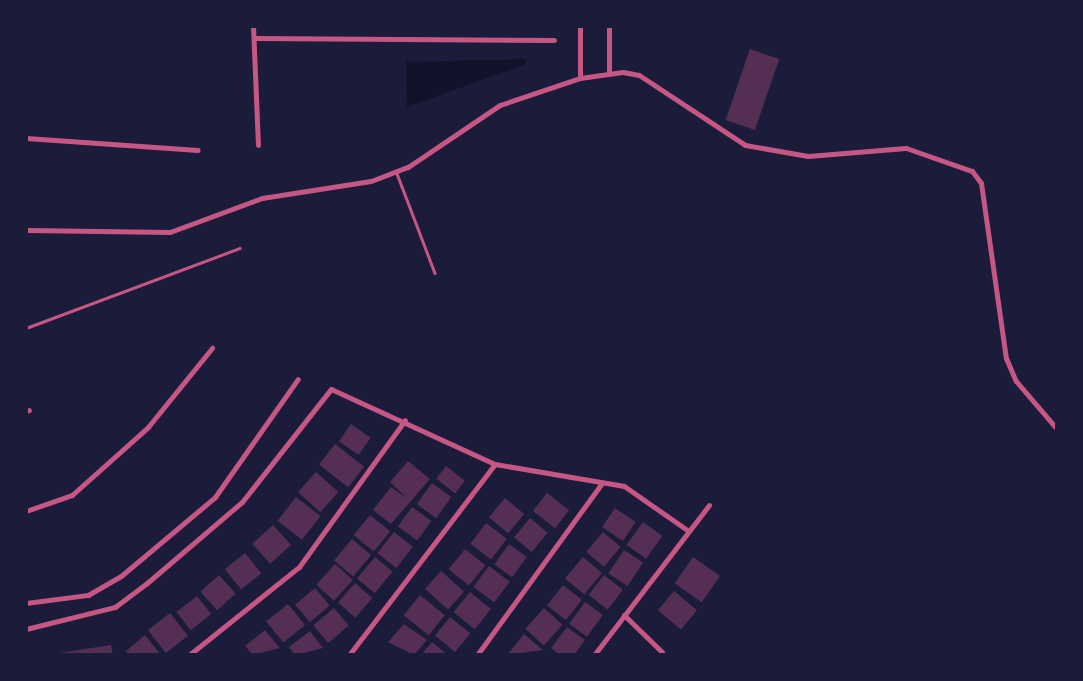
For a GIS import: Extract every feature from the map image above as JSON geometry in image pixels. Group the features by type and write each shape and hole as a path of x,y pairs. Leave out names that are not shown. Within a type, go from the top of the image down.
{"street":[{"path":"253,26 258,145"},
{"path":"580,26 580,78"},
{"path":"609,26 609,71"},
{"path":"254,38 554,40"},
{"path":"26,230 170,232 262,198 371,181 396,171 479,116 580,78 609,71 639,75 745,145 808,156 906,148 972,171 981,183 1002,345 1016,381 1057,429"},
{"path":"26,138 198,150"},
{"path":"26,511 45,509 81,486 148,427 212,348"},
{"path":"26,603 88,595 121,576 215,497 298,379"},
{"path":"26,629 115,607 147,583 242,502 331,389 405,420 495,464 624,486 687,530"},
{"path":"189,655 299,567 405,420"},
{"path":"349,655 495,464"},
{"path":"477,655 602,483"},
{"path":"594,655 687,530 709,505"},
{"path":"624,615 661,653"}],"lane":[{"path":"396,171 435,273"},
{"path":"26,328 240,248"}],"shaded area":[{"path":"525,59 526,64 407,107 406,62"}],"building":[{"path":"750,49 779,59 755,130 726,120"},
{"path":"351,424 371,438 359,455 339,441"},
{"path":"335,444 364,467 348,487 319,464"},
{"path":"408,461 430,479 391,524 373,510 391,487 408,499 390,482"},
{"path":"446,466 465,481 455,493 436,479"},
{"path":"316,472 338,492 320,512 298,492"},
{"path":"432,483 451,497 436,518 417,504"},
{"path":"547,493 569,510 555,528 533,511"},
{"path":"296,497 320,516 302,540 278,521"},
{"path":"505,498 524,514 508,533 489,517"},
{"path":"412,507 431,521 417,541 398,526"},
{"path":"615,508 636,522 623,541 602,527"},
{"path":"370,515 390,531 374,552 354,535"},
{"path":"530,518 548,533 532,552 514,537"},
{"path":"643,522 662,536 646,559 627,545"},
{"path":"486,523 507,539 491,559 470,544"},
{"path":"273,525 291,545 270,564 252,544"},
{"path":"394,532 413,547 396,568 377,553"},
{"path":"603,532 621,547 604,567 586,552"},
{"path":"352,539 371,555 353,577 334,560"},
{"path":"509,544 527,557 512,577 494,564"},
{"path":"465,549 485,565 469,586 449,569"},
{"path":"624,550 643,563 627,586 608,573"},
{"path":"245,553 261,573 241,590 225,569"},
{"path":"375,557 393,572 375,593 357,578"},
{"path":"583,557 602,573 584,595 565,578"},
{"path":"693,557 720,576 702,602 675,583"},
{"path":"335,564 353,580 334,601 316,585"},
{"path":"489,566 510,582 494,602 473,587"},
{"path":"441,571 464,592 448,610 425,589"},
{"path":"219,575 236,594 217,610 200,592"},
{"path":"604,575 623,590 608,609 589,595"},
{"path":"355,583 372,598 355,618 338,603"},
{"path":"563,585 582,600 566,620 547,605"},
{"path":"315,588 330,606 310,622 295,605"},
{"path":"674,591 697,610 681,629 658,610"},
{"path":"470,592 491,609 475,629 454,612"},
{"path":"420,595 445,615 429,635 404,615"},
{"path":"197,596 211,614 191,630 177,612"},
{"path":"585,602 603,615 587,637 569,624"},
{"path":"288,604 305,625 283,643 266,622"},
{"path":"334,608 349,626 328,643 313,625"},
{"path":"544,608 563,625 544,646 525,629"},
{"path":"170,613 188,636 166,653 148,630"},
{"path":"450,617 470,633 455,652 435,636"},
{"path":"404,624 427,640 414,655 388,642"},
{"path":"567,627 585,640 574,655 560,655 551,648"},
{"path":"265,630 280,648 253,655 245,646"},
{"path":"310,631 323,648 295,655 289,647"},
{"path":"524,634 543,650 507,655"},
{"path":"145,635 161,655 129,655 126,651"},
{"path":"432,642 448,655 421,655"},
{"path":"111,645 113,655 59,655 59,653"}]}
